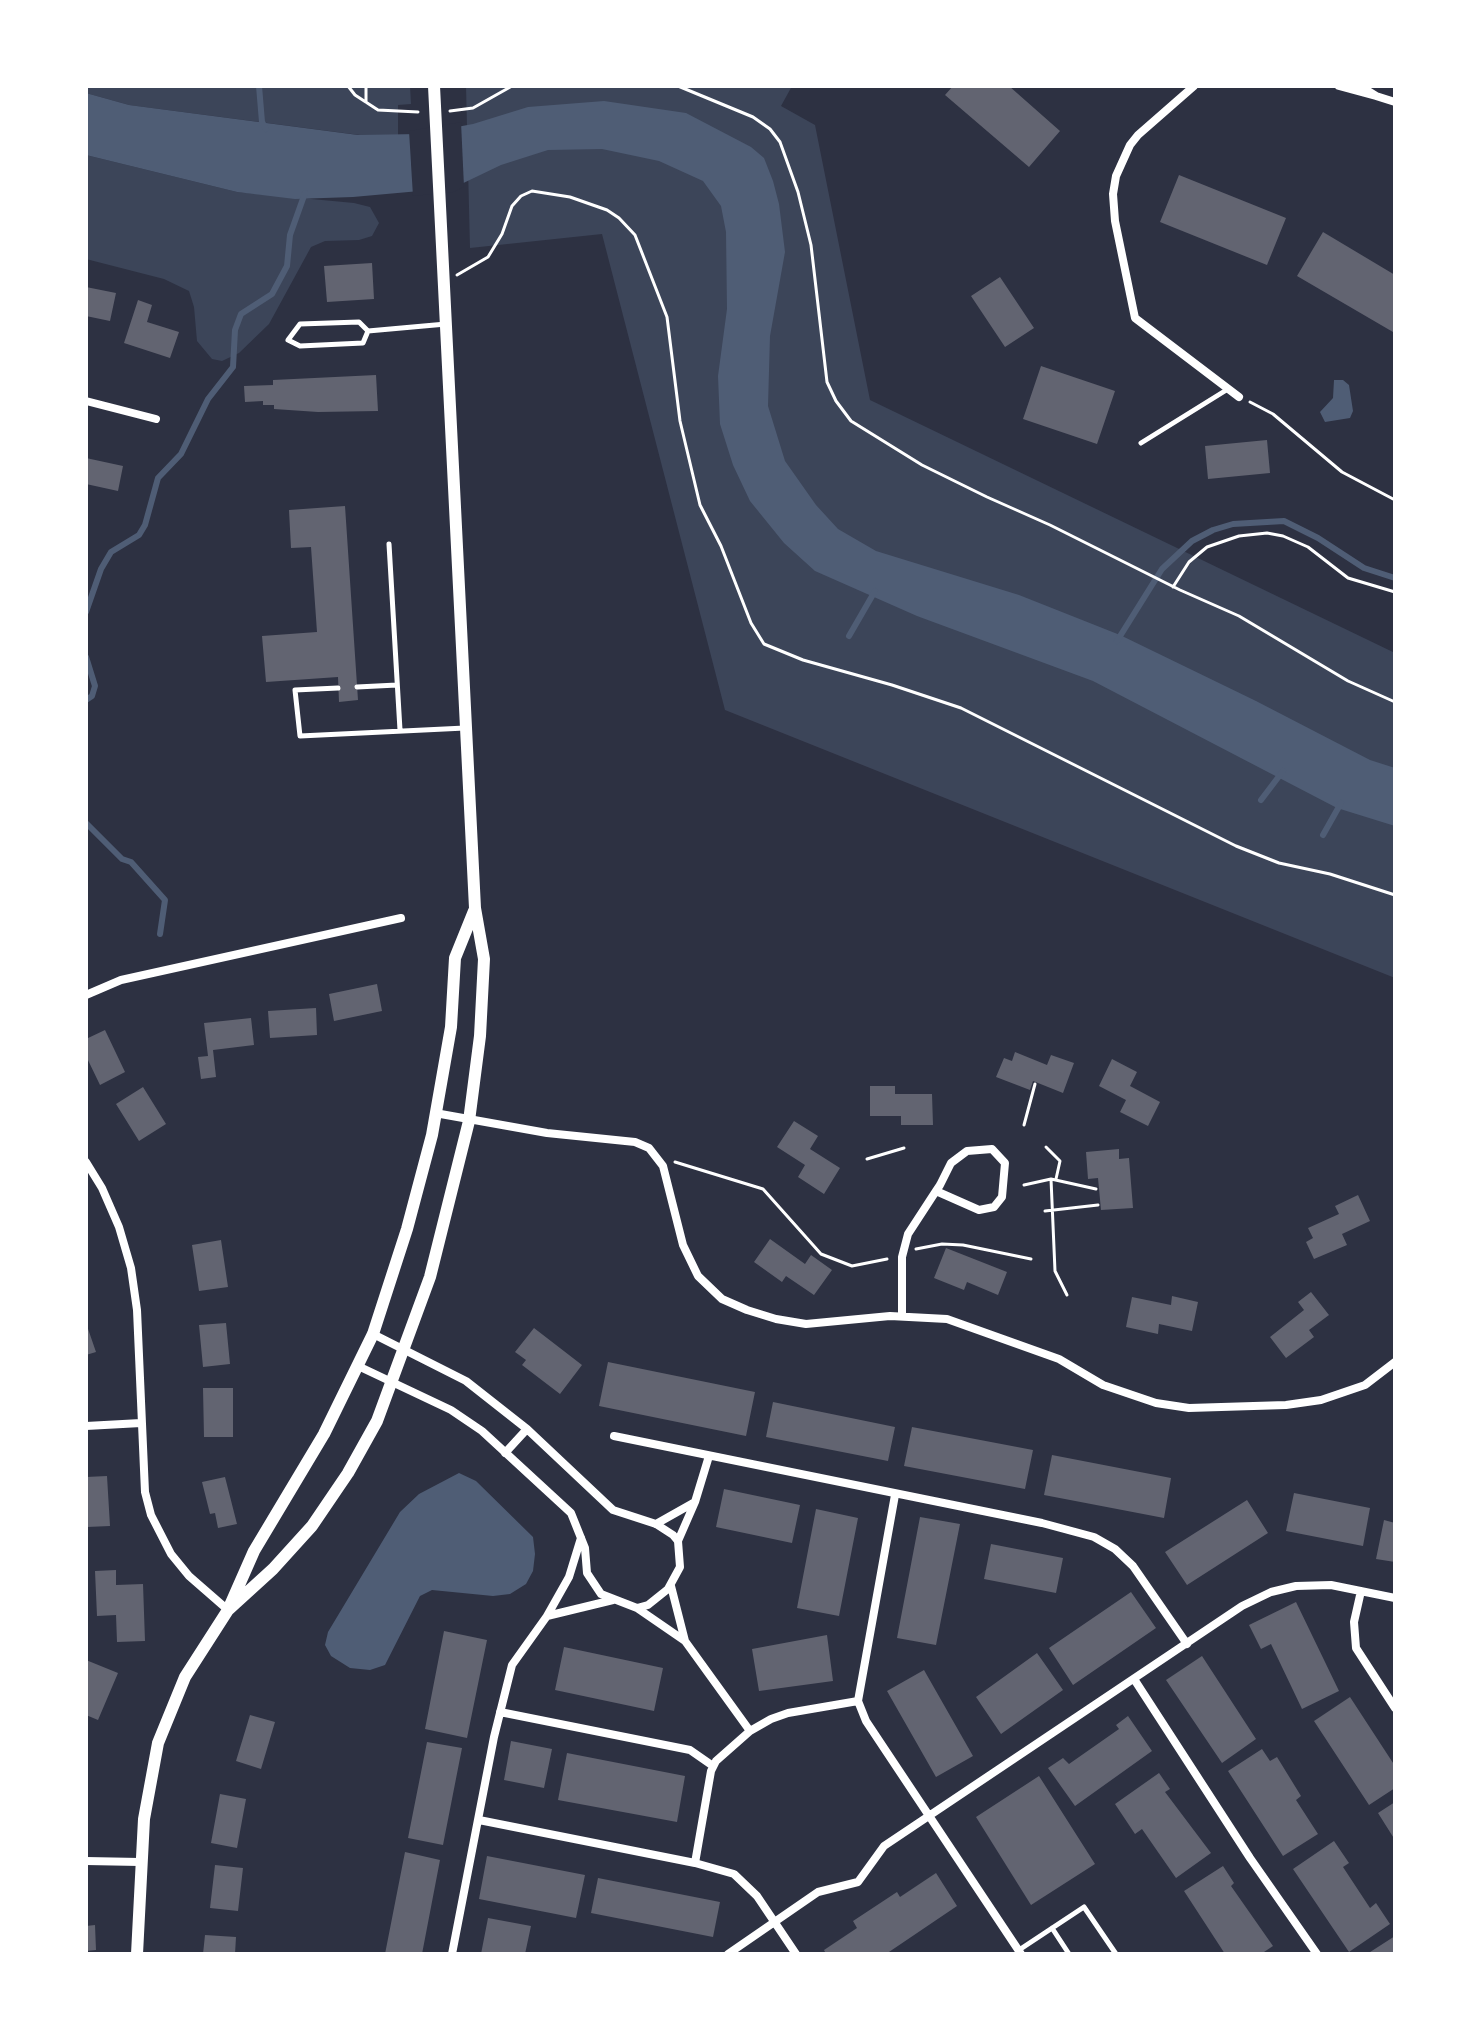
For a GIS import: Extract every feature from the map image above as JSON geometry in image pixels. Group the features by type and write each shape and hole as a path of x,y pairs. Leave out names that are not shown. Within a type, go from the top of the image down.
{"street":[{"path":"1194,86 1130,145 1115,185 1115,221 1135,318 1239,397"},
{"path":"1339,86 1395,102"},
{"path":"1360,86 1376,96"},
{"path":"228,1610 273,1569 312,1526 348,1473 377,1421 430,1277 469,1121 480,1036 484,959 475,908 435,90"},
{"path":"86,401 156,419"},
{"path":"137,1954 144,1819 158,1743 185,1677 228,1610 254,1551 324,1434 373,1334 407,1229 435,1113 451,1027 455,958 475,908"},
{"path":"86,995 121,980 401,918"},
{"path":"435,1113 469,1121 635,1142 649,1148 663,1166 683,1245 698,1276 722,1299 747,1310 806,1324 902,1316 947,1319 1059,1359 1103,1385 1156,1403 1189,1408 1286,1405 1321,1400 1365,1385 1395,1362"},
{"path":"902,1316 902,1257 908,1234 951,1163 967,1151 992,1149 1005,1163 1002,1197 994,1207 979,1210 936,1191"},
{"path":"86,1162 102,1188 119,1227 131,1268 137,1310 145,1492 151,1515 163,1541 189,1576 228,1610"},
{"path":"373,1334 466,1381 527,1429 613,1510 656,1524 678,1541"},
{"path":"358,1366 451,1410 482,1431 571,1513 585,1548 587,1573 601,1594 637,1608 685,1641 750,1731"},
{"path":"86,1426 141,1423"},
{"path":"505,1453 527,1429"},
{"path":"614,1436 1094,1537 1115,1549 1133,1566 1187,1644"},
{"path":"637,1608 648,1605 670,1585 680,1567 678,1541 695,1502 709,1456"},
{"path":"895,1495 858,1701 866,1721 1019,1952"},
{"path":"656,1524 695,1502"},
{"path":"452,1954 512,1665 547,1616 569,1577 581,1538"},
{"path":"670,1585 685,1641"},
{"path":"728,1954 818,1892 858,1882 884,1846 1242,1606 1271,1592 1296,1586 1331,1585 1395,1598"},
{"path":"1361,1591 1354,1622 1356,1648 1395,1708"},
{"path":"547,1616 613,1600"},
{"path":"1134,1679 1317,1954"},
{"path":"695,1863 713,1766 750,1731 788,1713 858,1701"},
{"path":"500,1712 690,1750 713,1766"},
{"path":"479,1820 695,1863 734,1874 743,1880 796,1954"},
{"path":"86,1861 140,1862"}],"lane":[{"path":"359,322 368,331 363,343 300,346 288,340 300,324 359,322"},
{"path":"368,331 447,324"},
{"path":"1141,443 1229,389"},
{"path":"389,544 400,730"},
{"path":"357,687 397,685"},
{"path":"338,688 295,690 300,736 466,728"},
{"path":"1019,1952 1084,1907 1116,1954"},
{"path":"1052,1928 1069,1954"}],"path":[{"path":"366,86 366,103"},
{"path":"678,86 760,121 775,133 788,159 811,245 827,382 847,417 889,446 974,491 1239,616 1348,681 1395,702"},
{"path":"444,277 465,272 488,257 502,234 512,206 521,196 532,191 570,197 607,210 635,235 667,317 680,421 700,505 721,546 751,623 764,644 803,660 961,708 1236,846 1279,863 1330,874 1395,895"},
{"path":"1239,397 1273,414 1342,472 1395,500"},
{"path":"1173,587 1189,562 1207,547 1239,536 1267,533 1301,543 1348,578 1395,592"},
{"path":"1024,1125 1035,1084"},
{"path":"1046,1147 1060,1161 1054,1179 1055,1271 1067,1295"},
{"path":"867,1159 904,1148"},
{"path":"671,1162 690,1165 763,1189 812,1246 830,1258 852,1266 891,1259"},
{"path":"1024,1185 1054,1179 1096,1189"},
{"path":"1045,1211 1098,1205"},
{"path":"916,1249 942,1244 963,1245 1031,1259"}],"shaded area":[{"path":"86,86 410,86 411,104 398,105 398,140 129,105 86,93"},
{"path":"466,86 792,86 781,106 815,125 870,400 1395,653 1395,978 725,710 602,234 470,248"},
{"path":"86,93 129,105 358,135 419,134 473,124 528,107 604,101 686,113 751,147 764,158 773,181 785,252 770,336 768,406 785,461 816,505 838,529 876,551 1019,595 1120,635 1370,760 1395,768 1395,826 1337,808 1093,681 917,616 815,571 784,543 750,501 733,465 720,424 718,376 727,309 726,232 721,206 703,181 659,161 602,149 548,150 501,165 453,188 295,199 237,192 86,155"},
{"path":"86,155 237,192 354,203 370,207 379,223 372,236 359,240 325,241 311,247 269,324 239,353 222,361 212,359 197,341 194,307 189,291 164,279 86,259"},
{"path":"1334,380 1343,380 1349,385 1353,411 1350,418 1325,422 1320,412 1333,398"},
{"path":"459,1473 476,1481 533,1537 533,1571 526,1584 510,1594 493,1596 432,1590 420,1596 385,1665 370,1670 350,1668 331,1656 325,1645 328,1632 400,1512 419,1494"}],"pier":[{"path":"461,122 464,187 453,192 413,196 409,131"}],"building":[{"path":"953,86 1009,86 1060,131 1029,167 945,95"},
{"path":"1179,175 1286,218 1267,265 1160,222"},
{"path":"1323,232 1395,275 1393,332 1297,276"},
{"path":"372,263 374,299 327,302 324,266"},
{"path":"1000,277 1034,328 1005,347 971,296"},
{"path":"86,287 116,293 110,321 86,316"},
{"path":"138,300 152,305 147,322 179,332 170,358 124,343"},
{"path":"1041,366 1115,391 1097,444 1023,419"},
{"path":"376,375 378,411 318,412 274,409 274,405 263,405 263,401 245,402 244,386 273,385 273,380"},
{"path":"1267,440 1270,473 1208,479 1205,446"},
{"path":"86,458 123,466 118,491 86,484"},
{"path":"345,506 358,700 339,702 338,677 266,682 262,636 317,632 311,547 291,548 289,510"},
{"path":"377,984 382,1011 334,1021 329,994"},
{"path":"316,1008 317,1035 270,1038 268,1011"},
{"path":"251,1018 254,1045 213,1050 216,1077 201,1079 198,1057 208,1056 204,1023"},
{"path":"105,1030 125,1072 100,1085 86,1056 86,1039"},
{"path":"1015,1052 1047,1065 1051,1055 1074,1063 1063,1093 1033,1081 1030,1090 996,1077 1004,1058 1012,1061"},
{"path":"1112,1059 1137,1072 1130,1086 1160,1102 1148,1126 1120,1112 1126,1100 1099,1086"},
{"path":"870,1086 895,1086 895,1094 932,1094 933,1125 901,1125 901,1116 870,1116"},
{"path":"143,1087 166,1124 139,1141 116,1104"},
{"path":"794,1121 818,1136 810,1149 840,1168 824,1194 798,1177 805,1165 777,1147"},
{"path":"1119,1149 1119,1159 1129,1158 1133,1208 1101,1210 1098,1178 1088,1179 1086,1152"},
{"path":"1358,1195 1370,1221 1342,1234 1347,1245 1314,1259 1306,1242 1313,1238 1308,1228 1339,1214 1335,1206"},
{"path":"770,1239 805,1264 811,1255 832,1270 814,1295 786,1276 782,1282 754,1262"},
{"path":"221,1240 228,1287 199,1291 192,1245"},
{"path":"946,1248 1007,1272 998,1295 967,1282 964,1290 934,1278"},
{"path":"1311,1292 1329,1315 1309,1330 1314,1337 1286,1358 1270,1337 1304,1310 1298,1302"},
{"path":"1172,1296 1198,1302 1192,1331 1159,1324 1158,1334 1126,1327 1132,1297 1171,1305"},
{"path":"86,1323 96,1352 86,1355"},
{"path":"226,1323 230,1364 203,1367 199,1325"},
{"path":"534,1328 582,1365 560,1394 522,1365 526,1360 515,1352"},
{"path":"608,1362 755,1392 746,1436 599,1406"},
{"path":"203,1388 233,1388 233,1437 204,1437"},
{"path":"773,1402 895,1427 888,1461 766,1437"},
{"path":"912,1427 1033,1450 1025,1489 904,1466"},
{"path":"1052,1455 1171,1478 1164,1518 1044,1495"},
{"path":"107,1476 110,1526 87,1527 86,1477"},
{"path":"225,1477 237,1524 218,1528 215,1513 210,1514 202,1482"},
{"path":"724,1489 800,1505 792,1543 716,1527"},
{"path":"1294,1493 1370,1508 1363,1546 1286,1531"},
{"path":"1247,1500 1268,1533 1187,1585 1165,1552"},
{"path":"816,1509 858,1518 839,1616 797,1608"},
{"path":"920,1517 960,1524 936,1645 897,1638"},
{"path":"1384,1520 1395,1523 1395,1562 1376,1559"},
{"path":"991,1544 1063,1558 1056,1593 984,1579"},
{"path":"116,1570 116,1585 143,1584 145,1641 117,1642 116,1615 97,1616 95,1571"},
{"path":"1131,1592 1156,1628 1073,1685 1049,1648"},
{"path":"1296,1602 1339,1691 1302,1709 1271,1644 1261,1649 1249,1625"},
{"path":"444,1631 487,1640 467,1738 425,1729"},
{"path":"827,1635 833,1681 759,1691 752,1649"},
{"path":"564,1647 663,1668 654,1711 555,1690"},
{"path":"1037,1653 1063,1690 1001,1734 976,1697"},
{"path":"1202,1656 1256,1739 1222,1763 1166,1680"},
{"path":"86,1660 118,1673 98,1720 86,1715"},
{"path":"924,1670 973,1756 936,1777 887,1691"},
{"path":"1350,1697 1395,1766 1395,1788 1369,1805 1314,1721"},
{"path":"250,1715 275,1722 261,1769 236,1761"},
{"path":"1128,1716 1152,1751 1075,1806 1048,1768 1063,1758 1069,1764 1119,1729 1116,1725"},
{"path":"511,1741 552,1749 544,1788 504,1780"},
{"path":"427,1742 462,1748 443,1845 408,1838"},
{"path":"1262,1749 1270,1761 1277,1757 1301,1796 1296,1800 1318,1834 1283,1856 1228,1771"},
{"path":"567,1753 685,1776 677,1822 558,1800"},
{"path":"1159,1773 1170,1789 1165,1792 1211,1853 1176,1878 1142,1829 1135,1834 1115,1804"},
{"path":"1039,1776 1095,1864 1031,1905 976,1817"},
{"path":"220,1794 246,1799 237,1848 211,1843"},
{"path":"1395,1802 1395,1840 1378,1813"},
{"path":"1334,1841 1349,1863 1343,1867 1370,1908 1376,1903 1390,1924 1349,1952 1293,1869"},
{"path":"405,1852 440,1860 422,1954 385,1954"},
{"path":"487,1856 585,1875 576,1918 479,1899"},
{"path":"215,1865 243,1868 238,1911 210,1908"},
{"path":"1223,1866 1234,1883 1231,1886 1273,1946 1261,1954 1225,1954 1184,1891"},
{"path":"936,1873 957,1906 886,1954 826,1954 824,1950 857,1928 853,1921 897,1892 900,1897"},
{"path":"598,1878 720,1902 713,1937 591,1913"},
{"path":"488,1918 531,1926 525,1954 481,1954"},
{"path":"95,1925 96,1950 86,1951 86,1926"},
{"path":"205,1935 236,1937 235,1954 203,1954"},
{"path":"1395,1936 1395,1954 1367,1954"}],"waterway":[{"path":"259,86 262,122 266,129"},
{"path":"86,612 101,569 111,552 139,535 145,525 158,478 181,454 208,399 233,367 235,330 241,314 272,294 287,266 290,235 305,193"},
{"path":"1117,641 1162,569 1192,541 1233,524 1284,521 1318,538 1364,568 1395,578"},
{"path":"849,636 875,591"},
{"path":"86,657 95,686 92,696 86,700"},
{"path":"1261,800 1283,771"},
{"path":"1323,835 1341,803"},
{"path":"86,823 122,859 131,862 165,900 160,934"}]}
